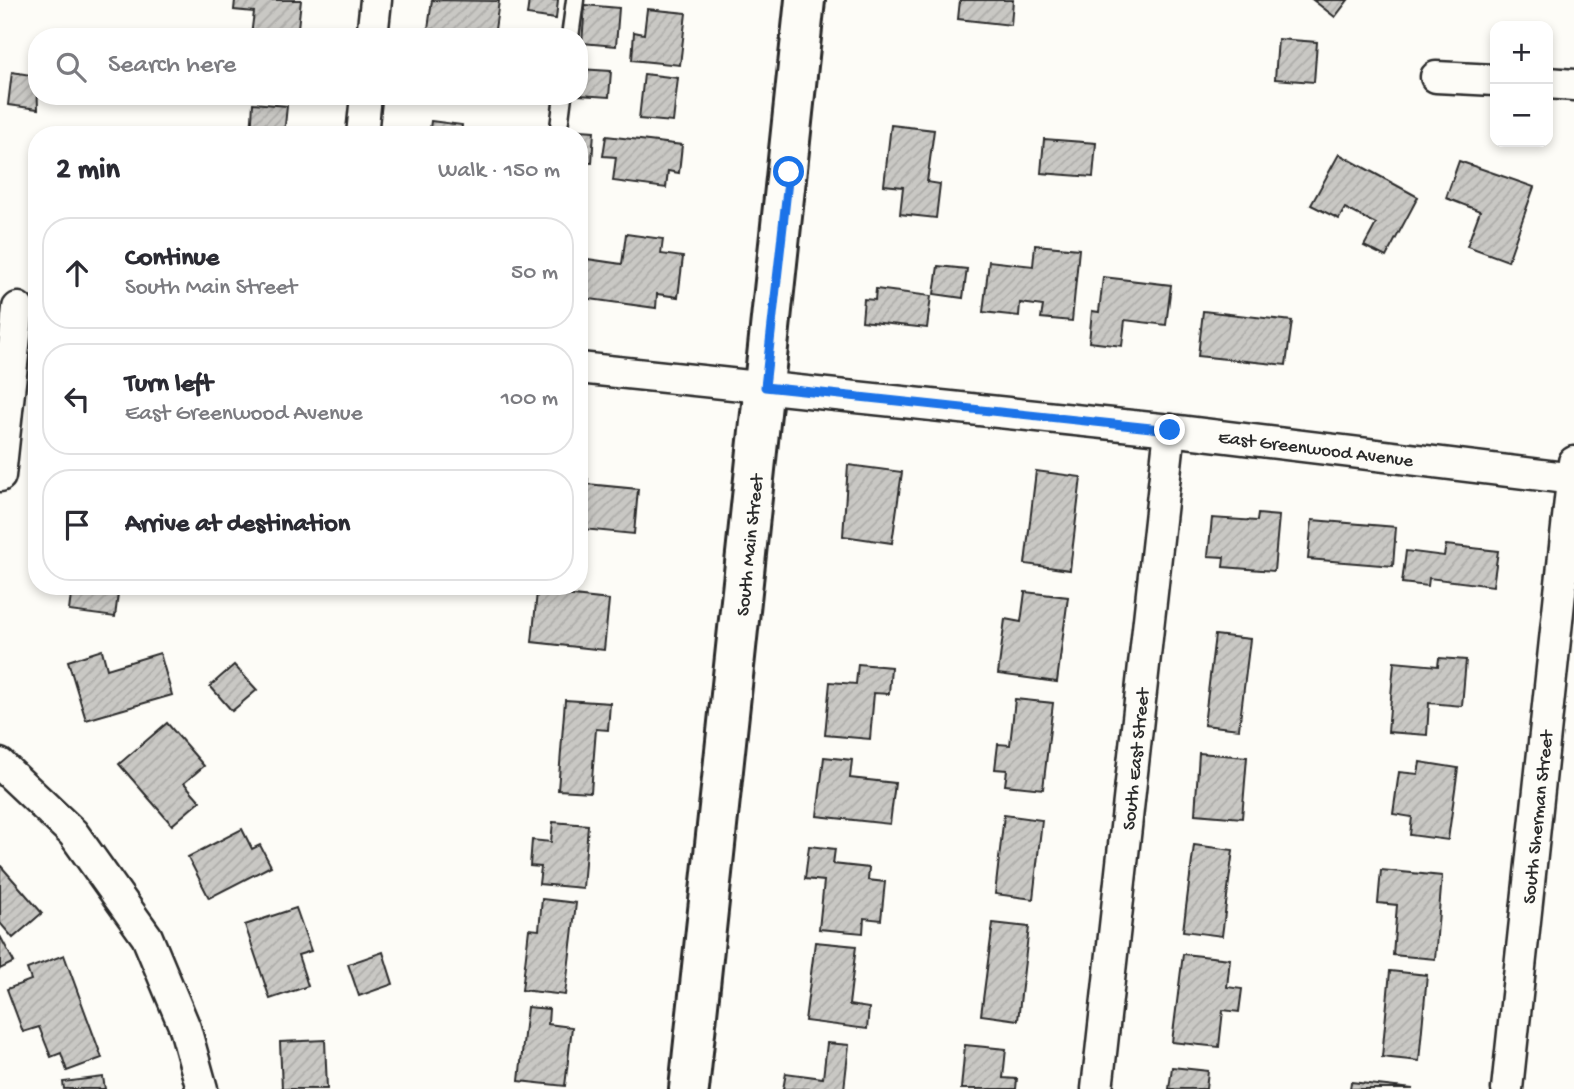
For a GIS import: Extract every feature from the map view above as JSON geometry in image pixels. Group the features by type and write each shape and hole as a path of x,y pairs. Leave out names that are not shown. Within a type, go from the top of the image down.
{"street":[{"path":"373,28 376,0"},
{"name":"South Main Street","path":"689,1089 805,0"},
{"path":"1436,76 1490,80"},
{"path":"1553,83 1574,85"},
{"path":"363,126 365,105"},
{"path":"0,476 18,308"},
{"name":"East Greenwood Avenue","path":"588,369 1573,473"},
{"name":"South East Street","path":"1097,1089 1170,430"},
{"name":"South Sherman Street","path":"1507,1089 1573,473"},
{"path":"0,764 73,833 147,937 185,1028 202,1089"}],"lane":[{"path":"571,28 575,0"},
{"path":"559,126 562,105"}],"building":[{"path":"235,0 301,0 298,28 252,28 254,12 234,10"},
{"path":"432,0 499,1 495,28 428,28"},
{"path":"529,0 558,0 556,19 527,15"},
{"path":"960,0 1013,0 1011,25 958,19"},
{"path":"1313,0 1348,0 1335,17"},
{"path":"585,5 619,8 616,46 588,44 588,28 583,28"},
{"path":"647,9 686,13 680,65 632,60 634,32 644,34"},
{"path":"1278,39 1317,42 1314,82 1275,79"},
{"path":"588,70 611,71 609,97 588,96"},
{"path":"12,72 28,75 28,105 38,105 38,109 8,105"},
{"path":"644,74 678,78 673,122 639,119"},
{"path":"253,105 287,106 285,126 252,126"},
{"path":"431,121 462,125 462,126 430,126"},
{"path":"891,125 934,130 927,182 940,184 936,218 900,214 903,187 884,185"},
{"path":"588,131 594,131 592,163 588,163"},
{"path":"606,136 682,145 679,173 668,171 666,188 613,181 616,157 603,156"},
{"path":"1044,139 1096,143 1093,177 1041,173"},
{"path":"1339,154 1418,197 1386,257 1364,246 1376,224 1345,208 1339,219 1311,205"},
{"path":"1459,161 1534,187 1508,261 1467,246 1480,211 1446,198"},
{"path":"626,234 663,239 661,254 683,257 678,297 657,294 656,308 588,299 588,259 622,264"},
{"path":"1035,245 1079,249 1072,321 1041,318 1043,306 1020,303 1019,316 983,312 989,261 1033,266"},
{"path":"938,266 967,269 963,298 934,294"},
{"path":"1103,277 1171,285 1166,325 1125,320 1122,346 1089,342 1092,311 1099,312"},
{"path":"876,289 931,296 927,328 862,321 864,299 875,300"},
{"path":"1203,311 1292,321 1286,365 1198,356"},
{"path":"848,465 902,472 892,543 843,536"},
{"path":"1036,471 1081,477 1070,570 1025,564"},
{"path":"588,484 638,489 634,534 588,529"},
{"path":"1258,514 1279,516 1274,571 1223,567 1224,557 1208,556 1212,518 1257,521"},
{"path":"1312,520 1396,527 1393,566 1308,559"},
{"path":"1446,545 1498,551 1493,586 1429,578 1428,586 1402,583 1406,551 1444,556"},
{"path":"1025,592 1068,597 1057,682 998,674 1005,619 1021,622"},
{"path":"71,595 118,595 115,617 69,611"},
{"path":"537,595 609,600 604,650 532,642"},
{"path":"1215,635 1250,639 1239,729 1204,725"},
{"path":"102,650 107,669 160,653 172,695 86,720 68,661"},
{"path":"1439,658 1466,660 1462,706 1429,703 1427,735 1388,732 1394,662 1438,666"},
{"path":"858,664 891,667 889,694 874,693 870,739 825,735 830,682 856,684"},
{"path":"234,665 257,690 232,711 210,686"},
{"path":"1015,699 1053,703 1043,789 1005,785 1007,770 995,769 998,744 1010,745"},
{"path":"565,700 610,703 608,730 596,729 591,792 558,790"},
{"path":"167,723 204,766 184,783 200,801 172,825 119,764"},
{"path":"1199,753 1247,757 1242,818 1195,814"},
{"path":"824,757 852,760 850,778 895,783 890,824 817,816"},
{"path":"1420,762 1458,768 1448,840 1410,835 1412,817 1393,814 1399,772 1418,774"},
{"path":"1004,815 1042,820 1033,899 995,894"},
{"path":"553,822 588,825 583,888 539,884 541,867 530,866 532,840 551,842"},
{"path":"242,829 252,849 260,845 271,866 209,898 188,857"},
{"path":"1194,845 1233,850 1222,936 1183,931"},
{"path":"809,846 835,849 833,864 869,868 868,880 885,882 881,920 864,918 863,933 819,929 824,881 805,879"},
{"path":"0,865 42,913 13,938 0,923"},
{"path":"1381,870 1442,876 1435,959 1393,955 1397,905 1378,903"},
{"path":"542,899 576,903 565,995 522,990 529,929 539,930"},
{"path":"296,908 311,951 298,955 308,986 270,999 245,925"},
{"path":"993,923 1029,927 1018,1020 981,1015"},
{"path":"0,936 14,962 0,969"},
{"path":"815,942 856,946 849,1005 869,1008 867,1029 805,1021"},
{"path":"383,952 393,984 359,996 348,964"},
{"path":"1183,954 1230,959 1227,987 1242,989 1239,1012 1223,1010 1219,1047 1172,1042"},
{"path":"64,955 102,1058 67,1071 61,1053 51,1057 39,1027 23,1032 7,989 31,980 27,969"},
{"path":"1390,971 1427,975 1419,1061 1382,1057"},
{"path":"527,1007 549,1009 548,1024 572,1027 565,1086 519,1081"},
{"path":"325,1040 327,1089 282,1089 280,1042"},
{"path":"827,1043 849,1045 844,1089 783,1089 786,1073 823,1078"},
{"path":"965,1045 1006,1049 1003,1078 1017,1079 1016,1089 961,1089"},
{"path":"1172,1067 1208,1071 1206,1089 1169,1089"},
{"path":"103,1077 105,1089 64,1089 63,1082"},
{"path":"1351,1082 1413,1089 1350,1089"}],"route":[{"path":"789,172 765,387 1170,430"}]}
